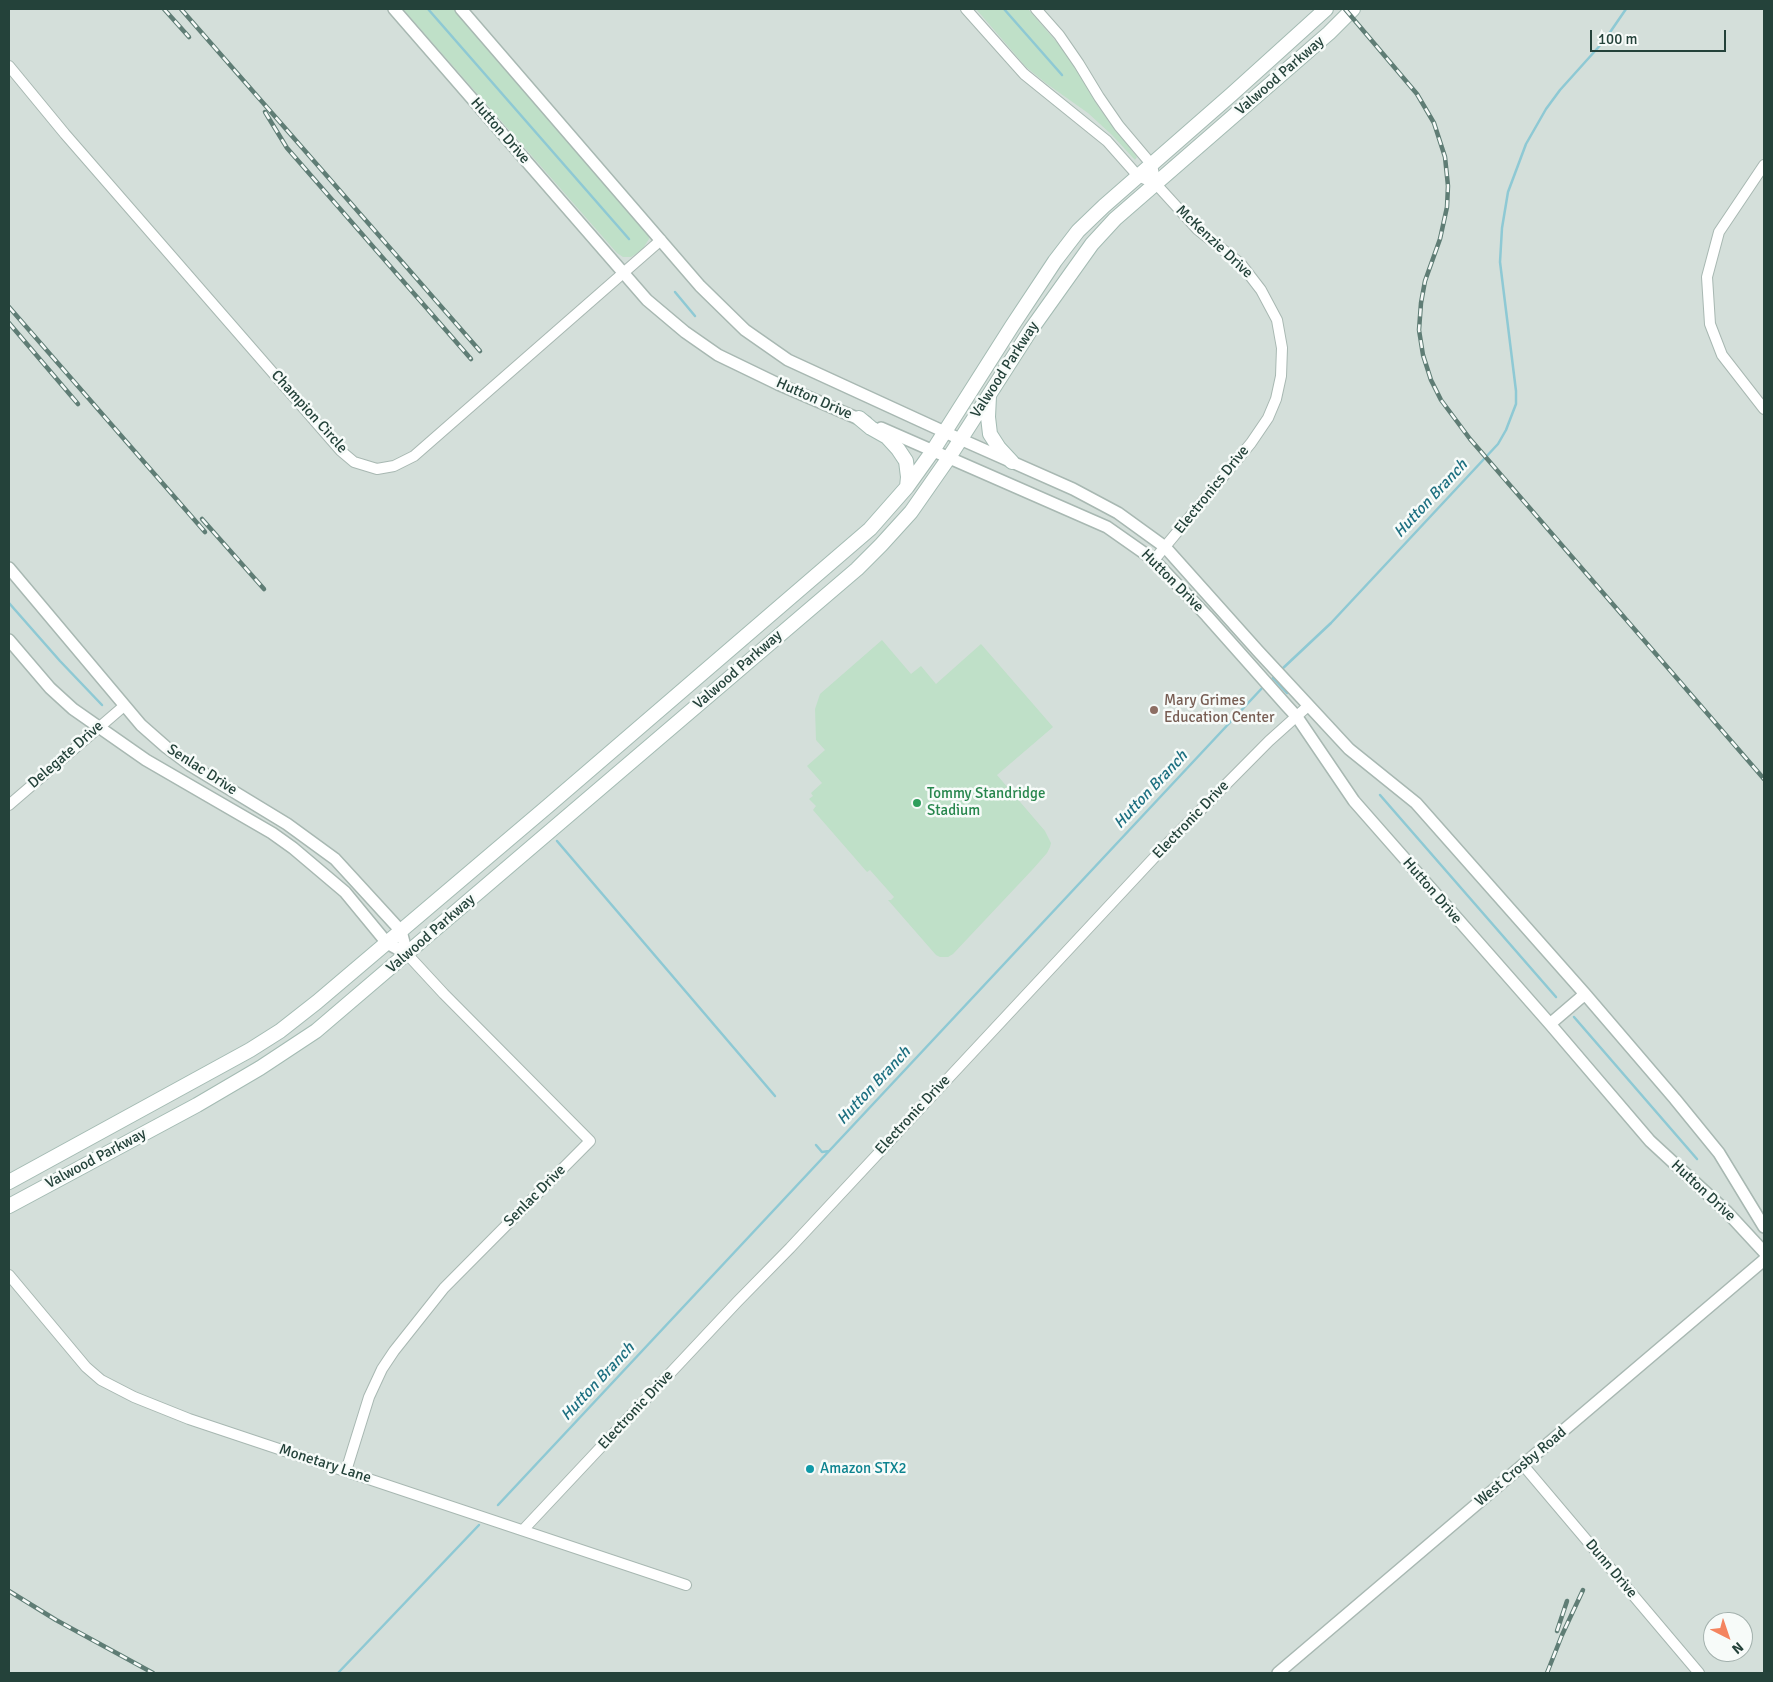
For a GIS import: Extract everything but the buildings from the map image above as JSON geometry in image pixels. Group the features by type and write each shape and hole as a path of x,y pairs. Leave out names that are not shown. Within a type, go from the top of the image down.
{"main road":[{"name":"Valwood Parkway","path":"9,1182 250,1050 280,1031 317,1002 548,806 870,528 907,487 946,433 1012,326 1078,231 1326,9"},
{"name":"Valwood Parkway","path":"9,1206 197,1105 292,1048 326,1023 857,569 911,512 948,459 1030,331 1092,244 1115,219 1322,40 1353,9"},
{"path":"988,395 990,434 999,448 1012,462"},
{"path":"859,418 871,428 887,437 906,460 907,487"},
{"path":"742,639 757,655"},
{"path":"548,806 562,822"},
{"path":"280,1031 292,1048"},
{"path":"122,1120 133,1140"}],"street":[{"name":"Hutton Drive","path":"394,9 647,300 685,332 718,355 781,385 1107,527 1154,560 1286,704 1354,802 1550,1024 1650,1141 1727,1212 1764,1252"},
{"name":"Hutton Drive","path":"461,9 700,286 746,330 788,360 1073,489 1118,513 1165,547 1297,694 1349,748 1416,803 1585,994 1719,1153 1764,1227"},
{"name":"McKenzie Drive","path":"966,9 1024,74 1107,141 1138,176 1156,184 1197,229 1236,260 1249,273 1274,312 1281,340 1282,367 1276,399 1268,418"},
{"path":"1036,9 1059,34 1098,97 1119,126 1152,164 1156,184"},
{"name":"Champion Circle","path":"9,66 65,134 337,446 354,462 377,469 394,466 414,456 661,240"},
{"path":"1764,165 1719,232 1707,277 1710,324 1722,355 1764,409"},
{"name":"Electronics Drive","path":"1154,560 1251,443 1268,418"},
{"name":"Senlac Drive","path":"9,568 141,725 190,765 280,819 335,859 401,931 408,954"},
{"name":"Senlac Drive","path":"9,640 50,688 97,727 146,760 272,833 312,863 345,892 387,943 408,954 444,994 590,1141 444,1288 394,1351 382,1369 369,1397 346,1471"},
{"name":"Delegate Drive","path":"9,805 97,727 124,706"},
{"name":"Electronic Drive","path":"523,1530 790,1248 1158,854 1268,741 1308,706"},
{"path":"272,833 280,819"},
{"path":"1550,1024 1585,994"},
{"name":"West Crosby Road","path":"1279,1673 1764,1260"},
{"name":"Monetary Lane","path":"9,1275 86,1367 101,1380 134,1397 189,1418 686,1585"},
{"name":"Dunn Drive","path":"1523,1465 1699,1673"}],"shaded area":[{"path":"9,9 1764,9 1764,1673 9,1673"}],"green space":[{"path":"403,9 455,9 648,231 649,239 642,250 631,257 623,257 617,253"},
{"path":"976,9 1028,9 1067,54 1099,108 1137,157 1135,160 1088,113 1026,67"},
{"name":"Tommy Standridge Stadium","path":"882,640 911,674 921,666 936,684 981,644 1053,727 997,775 1045,831 1051,843 1050,847 1033,869 953,954 948,957 936,955 888,900 894,897 870,870 867,872 813,810 816,806 809,799 813,796 811,793 822,783 807,766 825,750 816,740 815,709 820,694"}],"waterway":[{"path":"428,9 629,239"},
{"path":"1004,9 1062,75"},
{"name":"Hutton Branch","path":"1281,670 1331,623 1498,444 1506,430 1516,404 1500,262 1502,228 1508,192 1526,144 1546,109 1560,90 1604,41 1626,9"},
{"path":"675,292 695,316"},
{"path":"9,603 102,705"},
{"path":"1273,678 1287,693"},
{"name":"Hutton Branch","path":"498,1505 1264,686"},
{"path":"1380,795 1556,997"},
{"path":"557,841 775,1096"},
{"path":"1574,1017 1697,1159"},
{"path":"816,1145 822,1152 829,1151"},
{"path":"338,1673 479,1525"}],"railway":[{"path":"164,9 189,37"},
{"path":"181,9 480,351"},
{"path":"1345,9 1417,94 1434,123 1445,157 1448,186 1447,207 1440,239 1425,281 1419,330 1423,355 1431,380 1441,400 1470,439 1764,779"},
{"path":"265,112 287,148 471,359"},
{"path":"9,307 205,532"},
{"path":"9,323 78,404"},
{"path":"202,519 264,589"},
{"path":"1547,1673 1583,1590"},
{"path":"9,1591 56,1620 153,1673"},
{"path":"1557,1631 1567,1601"}],"place":[{"name":"Mary Grimes Education Center","path":"1154,710"},
{"name":"Tommy Standridge Stadium","path":"917,803"},
{"name":"Amazon STX2","path":"810,1469"}]}
